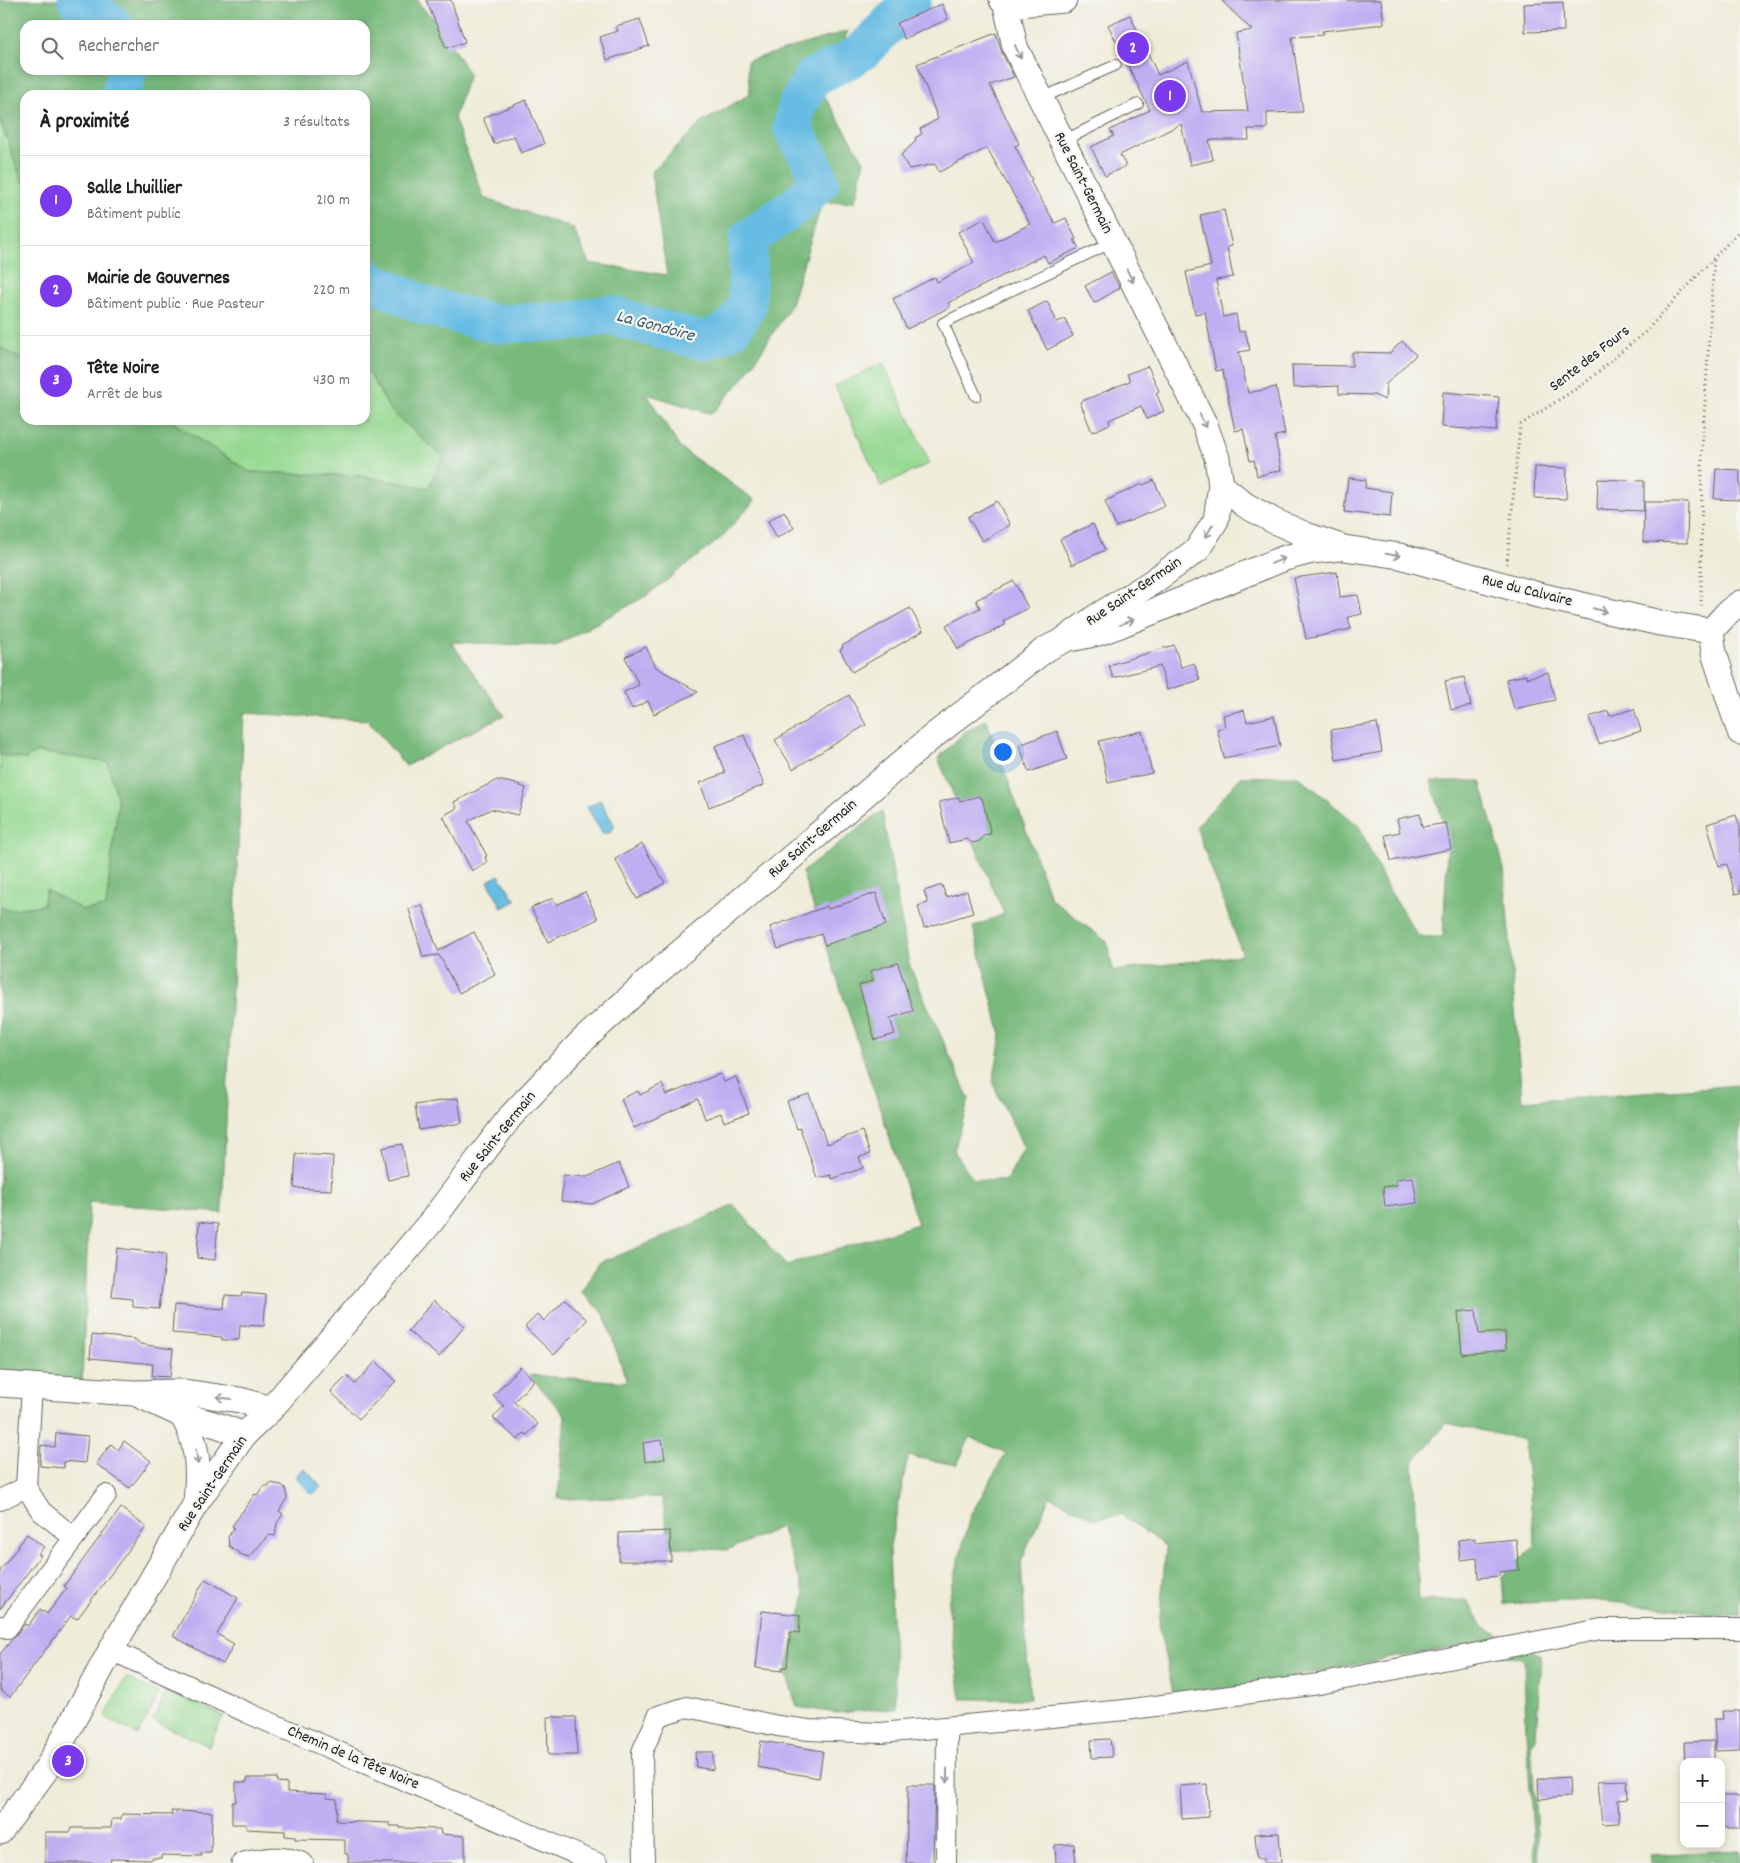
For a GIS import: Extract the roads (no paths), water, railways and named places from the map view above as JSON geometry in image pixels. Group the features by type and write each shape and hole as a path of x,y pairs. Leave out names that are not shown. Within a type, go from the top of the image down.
{"street":[{"path":"1004,3 1064,0"},
{"name":"Rue Saint-Germain","path":"0,1832 48,1767 111,1650 196,1503 244,1435 271,1409 431,1222 510,1117 581,1042 661,969 932,737 1046,649 1064,640 1096,617 1151,583 1197,550 1216,520 1222,485 1218,458 1205,425 1015,47 1004,3"},
{"name":"Rue du Calvaire","path":"1222,485 1245,504 1274,521 1306,535 1344,548 1400,556 1505,586 1660,623 1706,630"},
{"name":"Rue du Calvaire","path":"1064,640 1098,633 1120,625 1285,558 1312,551 1344,548"},
{"path":"1740,603 1706,630 1740,732"},
{"path":"0,1384 134,1393 184,1392 240,1400 271,1409"},
{"path":"32,1386 26,1487 41,1511 74,1538"},
{"path":"134,1393 182,1415 244,1435"},
{"path":"182,1415 190,1428 197,1451 199,1474 196,1503"},
{"path":"0,1500 26,1487"},
{"path":"0,1626 7,1628 106,1495"},
{"path":"644,1863 642,1752 658,1716 687,1708 778,1726 809,1730 881,1733 1125,1710 1319,1684 1601,1628 1740,1629"},
{"name":"Chemin de la Tête Noire","path":"111,1650 248,1713 597,1863"},
{"path":"946,1863 947,1727"},
{"path":"242,1863 268,1857 296,1860 303,1863"}],"lane":[{"path":"1041,98 1116,66"},
{"path":"1062,141 1138,104"},
{"path":"976,396 943,323 1113,242"}],"water":[{"path":"600,800 615,826 610,833 602,833 587,807"},
{"path":"499,875 516,901 502,908 488,881"},
{"path":"304,1468 321,1487 312,1495 295,1476"}],"waterway":[{"name":"La Gondoire","path":"77,0 107,20"},
{"name":"La Gondoire","path":"370,280 426,306 496,324 572,321 608,314 706,341 732,329 747,306 748,239 799,203 820,182 812,162 792,127 797,106 813,77 850,59 865,49 912,0"},
{"name":"La Gondoire","path":"122,90 126,75"}],"place":[{"name":"Mairie de Gouvernes","path":"1133,48"},
{"name":"Salle Lhuillier","path":"1170,96"},
{"name":"Tête Noire","path":"68,1761"}]}
